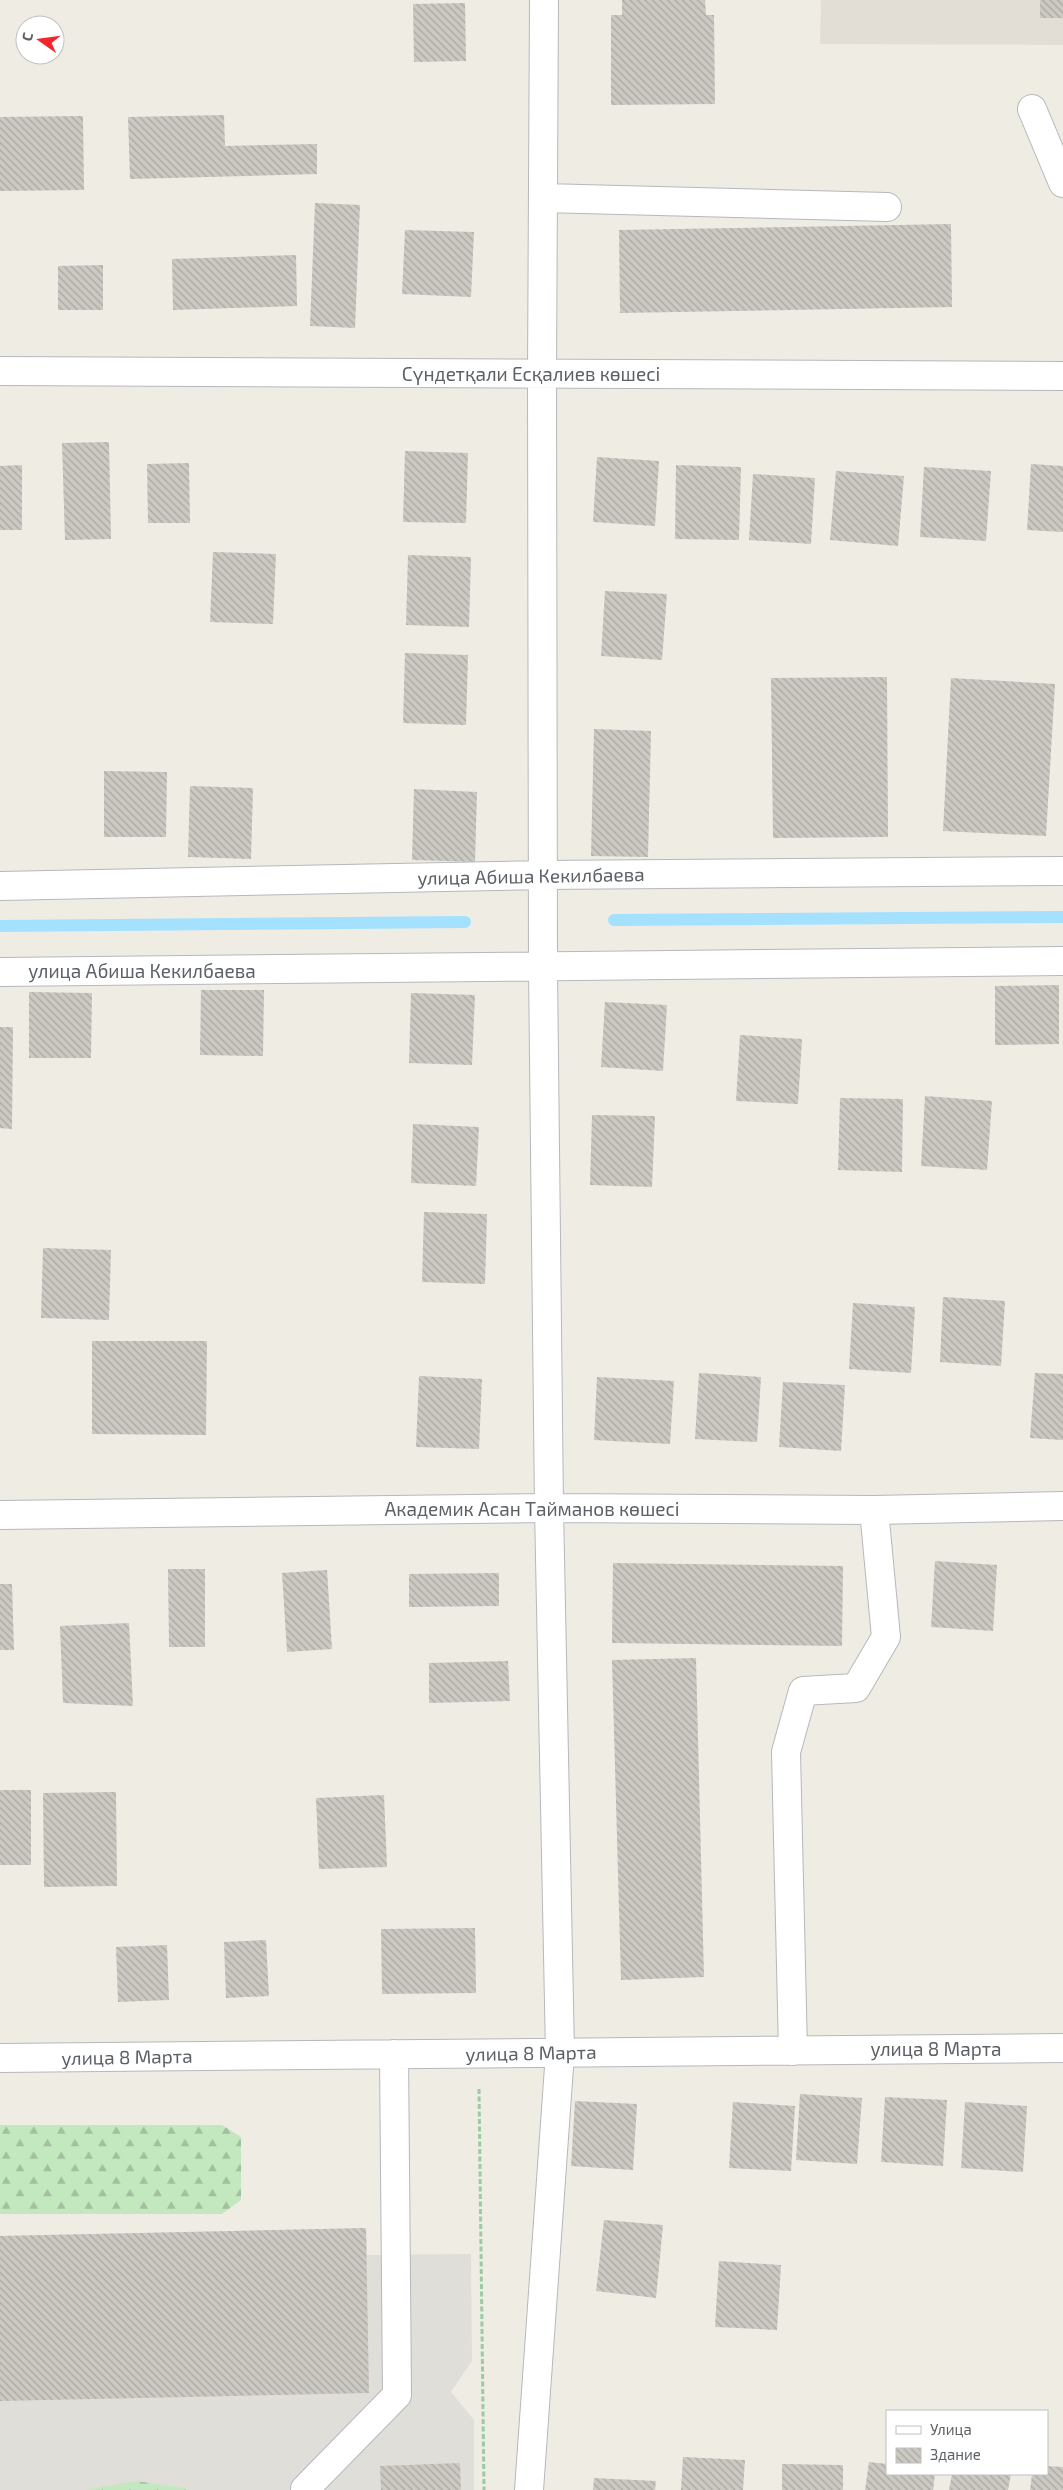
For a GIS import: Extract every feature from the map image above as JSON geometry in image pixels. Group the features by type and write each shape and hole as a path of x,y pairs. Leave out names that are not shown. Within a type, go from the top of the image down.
{"street":[{"path":"529,2490 560,2053 549,1508 542,875 544,0"},
{"path":"1032,109 1063,183"},
{"path":"543,198 887,207"},
{"name":"Сүндетқали Есқалиев көшесі","path":"0,371 1063,376"},
{"name":"улица Абиша Кекилбаева","path":"0,886 542,875 1063,871"},
{"name":"улица Абиша Кекилбаева","path":"0,972 543,968 1063,961"},
{"name":"Академик Асан Тайманов көшесі","path":"0,1515 549,1508 874,1510 1063,1506"},
{"path":"793,2051 786,1752 803,1691 856,1688 886,1637 874,1510"},
{"name":"улица 8 Марта","path":"0,2058 1063,2048"},
{"path":"304,2489 397,2396 394,2054"}],"path":[{"path":"479,2053 484,2490"}],"shaded area":[{"path":"821,0 1063,0 1063,45 820,44"},
{"path":"366,2228 367,2255 471,2254 472,2361 451,2392 474,2420 474,2490 0,2490 0,2236"}],"green space":[{"path":"0,2125 222,2125 241,2137 241,2200 222,2214 0,2214"},
{"path":"136,2481 187,2490 85,2490"}],"building":[{"path":"622,0 705,0 706,15 714,15 715,104 611,105 611,15 622,15"},
{"path":"1040,0 1063,0 1063,18 1040,18"},
{"path":"465,3 466,61 414,62 413,4"},
{"path":"224,115 225,146 317,144 317,174 130,179 128,117"},
{"path":"83,116 84,190 0,191 0,117"},
{"path":"315,203 360,205 355,328 310,326"},
{"path":"951,224 952,307 620,313 619,230"},
{"path":"405,230 474,232 471,297 402,294"},
{"path":"296,255 297,306 173,310 172,259"},
{"path":"103,265 103,310 58,310 58,266"},
{"path":"109,442 111,539 65,540 62,443"},
{"path":"405,451 468,453 466,523 403,522"},
{"path":"597,457 659,461 655,526 593,522"},
{"path":"189,463 190,523 148,523 147,464"},
{"path":"1031,464 1063,466 1063,532 1027,530"},
{"path":"22,465 22,530 0,530 0,466"},
{"path":"676,465 741,467 739,540 675,539"},
{"path":"924,467 991,471 986,541 920,537"},
{"path":"836,471 904,476 898,546 830,540"},
{"path":"753,474 815,478 811,544 749,540"},
{"path":"213,552 276,554 273,624 210,622"},
{"path":"408,555 471,557 469,627 406,625"},
{"path":"605,591 667,594 662,660 601,656"},
{"path":"405,653 468,655 466,725 403,723"},
{"path":"887,677 888,837 773,838 771,678"},
{"path":"951,678 1055,684 1046,836 943,831"},
{"path":"594,729 651,731 648,857 591,856"},
{"path":"104,771 167,772 166,837 104,837"},
{"path":"190,786 253,788 251,859 188,857"},
{"path":"414,789 477,792 475,862 412,860"},
{"path":"1059,985 1059,1044 995,1045 995,986"},
{"path":"201,990 264,990 263,1056 200,1055"},
{"path":"29,992 92,993 91,1058 29,1058"},
{"path":"411,993 475,995 472,1065 409,1063"},
{"path":"605,1002 667,1005 663,1071 601,1067"},
{"path":"0,1027 13,1027 12,1129 0,1128"},
{"path":"740,1035 802,1039 798,1104 736,1101"},
{"path":"925,1096 992,1101 987,1170 921,1166"},
{"path":"840,1098 903,1099 902,1172 838,1170"},
{"path":"592,1115 655,1116 652,1187 590,1185"},
{"path":"413,1124 479,1127 476,1186 411,1183"},
{"path":"424,1212 487,1214 485,1284 422,1282"},
{"path":"43,1248 111,1250 109,1320 41,1318"},
{"path":"943,1297 1005,1301 1001,1366 940,1362"},
{"path":"853,1303 915,1307 911,1373 849,1369"},
{"path":"92,1341 207,1341 206,1435 92,1434"},
{"path":"699,1373 761,1377 757,1442 695,1439"},
{"path":"1035,1373 1063,1374 1063,1440 1030,1438"},
{"path":"419,1376 482,1379 479,1449 416,1447"},
{"path":"597,1377 674,1381 670,1444 594,1440"},
{"path":"783,1382 845,1385 841,1451 779,1447"},
{"path":"935,1561 997,1565 993,1631 931,1627"},
{"path":"613,1563 843,1566 842,1646 612,1643"},
{"path":"168,1569 205,1569 205,1647 169,1647"},
{"path":"327,1570 332,1649 287,1652 282,1573"},
{"path":"499,1573 499,1606 409,1607 409,1574"},
{"path":"0,1584 12,1584 14,1650 0,1650"},
{"path":"129,1623 133,1706 63,1703 60,1626"},
{"path":"696,1658 704,1977 621,1980 612,1660"},
{"path":"508,1661 510,1701 429,1703 429,1663"},
{"path":"0,1790 31,1790 31,1865 0,1865"},
{"path":"116,1792 117,1886 44,1887 43,1793"},
{"path":"384,1795 387,1867 319,1869 316,1798"},
{"path":"475,1928 476,1993 382,1994 381,1929"},
{"path":"266,1940 269,1996 226,1998 224,1942"},
{"path":"167,1945 169,2000 118,2002 116,1947"},
{"path":"800,2094 862,2098 857,2164 796,2160"},
{"path":"885,2097 947,2100 943,2166 881,2162"},
{"path":"575,2101 637,2104 633,2170 571,2166"},
{"path":"733,2102 795,2106 791,2171 729,2168"},
{"path":"965,2102 1027,2106 1023,2172 961,2168"},
{"path":"604,2220 663,2225 656,2298 596,2291"},
{"path":"366,2228 369,2393 0,2401 0,2236"},
{"path":"719,2261 781,2265 777,2330 715,2327"},
{"path":"683,2457 745,2460 743,2490 681,2490"},
{"path":"869,2462 886,2464 886,2475 935,2475 933,2490 865,2490"},
{"path":"460,2463 461,2490 381,2490 380,2466"},
{"path":"782,2464 843,2465 843,2490 782,2490"},
{"path":"1048,2466 1063,2467 1063,2490 1030,2490 1032,2475 1048,2475"},
{"path":"952,2475 1011,2475 1008,2490 949,2490"},
{"path":"594,2478 656,2481 655,2490 593,2490"}],"waterway":[{"path":"614,920 1063,917"},
{"path":"0,926 465,922"}]}
